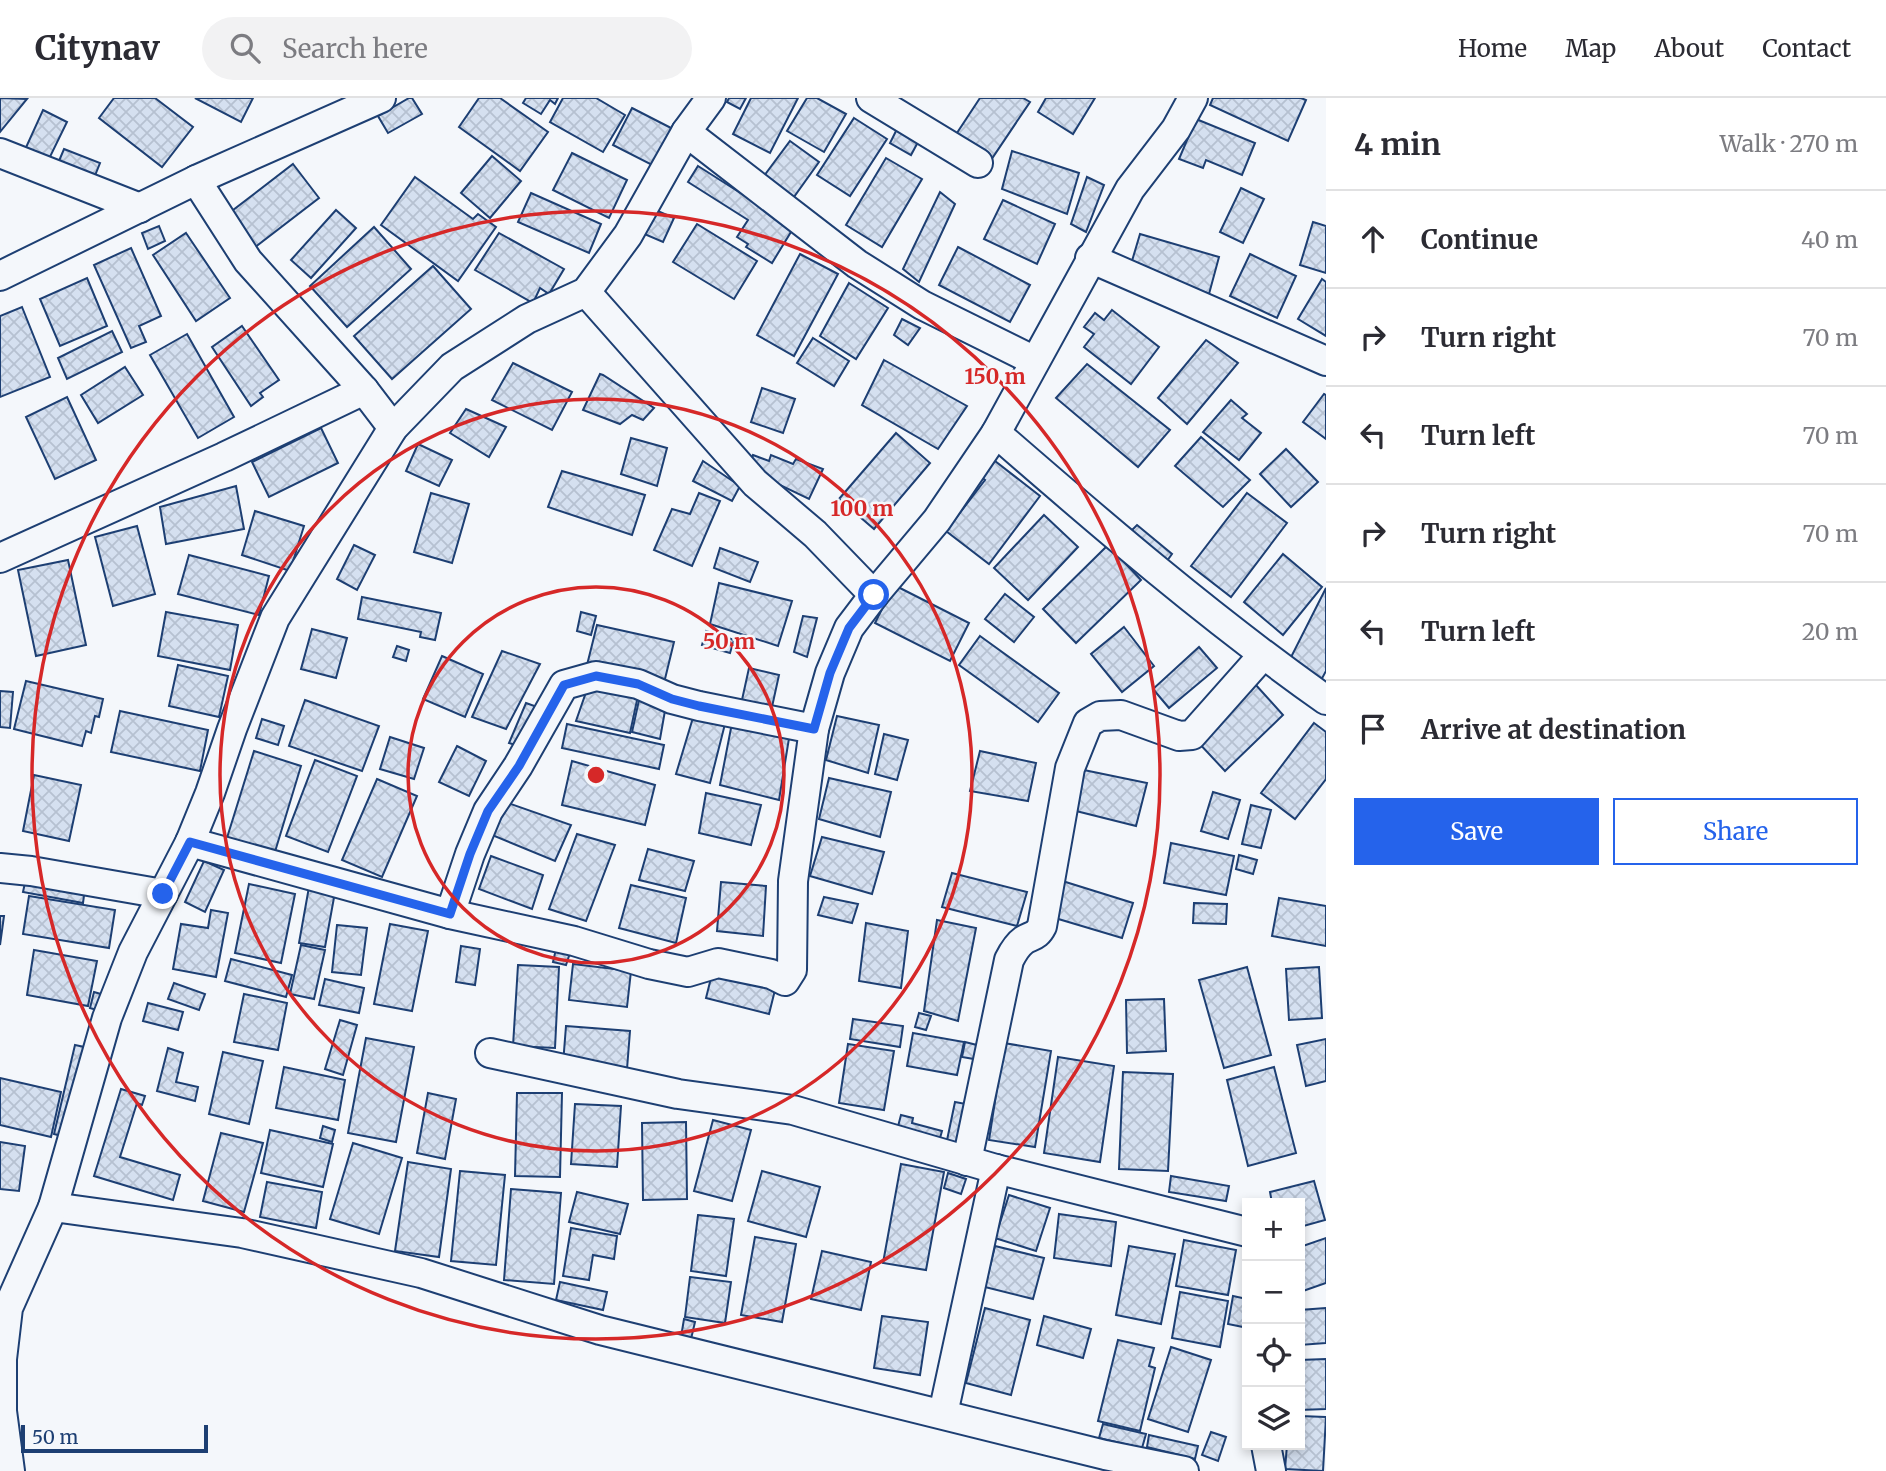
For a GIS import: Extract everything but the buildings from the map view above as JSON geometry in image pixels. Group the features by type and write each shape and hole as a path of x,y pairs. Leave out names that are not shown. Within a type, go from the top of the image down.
{"street":[{"path":"0,276 196,180 381,98"},
{"path":"10,1471 2,1411 4,1307 53,1207 107,1018 133,952 190,842 275,618 393,428 452,367 527,318 586,292 628,234 686,132 711,98"},
{"path":"871,98 978,163"},
{"path":"190,842 450,914 574,941 649,964 688,972 719,963 771,974 785,981 792,970 793,881 814,729 830,673 849,628 937,520 996,433 1130,189 1176,129 1193,98"},
{"path":"686,132 857,264 922,305 1035,361"},
{"path":"0,153 140,208"},
{"path":"196,180 248,261 364,390 393,428"},
{"path":"1090,258 1326,361"},
{"path":"586,292 755,483 815,534 874,595"},
{"path":"0,558 224,457 364,390"},
{"path":"996,433 1152,568 1263,655 1326,700"},
{"path":"967,1161 1009,960 1018,946 1035,936 1042,926 1070,768 1088,723 1100,716 1121,715 1179,736 1192,735 1263,655"},
{"path":"450,914 488,811 519,766 564,685 596,676 638,684 672,699 699,706 814,729"},
{"path":"0,868 163,894"},
{"path":"490,1053 678,1094 793,1111 996,1169 1242,1231"},
{"path":"943,1414 996,1169"},
{"path":"53,1207 242,1233 408,1270 600,1330 1105,1455 1184,1471"},
{"path":"1267,1450 1270,1471"}],"route":[{"path":"163,894 190,842 450,914 488,811 519,766 564,685 596,676 638,684 672,699 699,706 814,729 830,673 849,628 874,595"}]}
